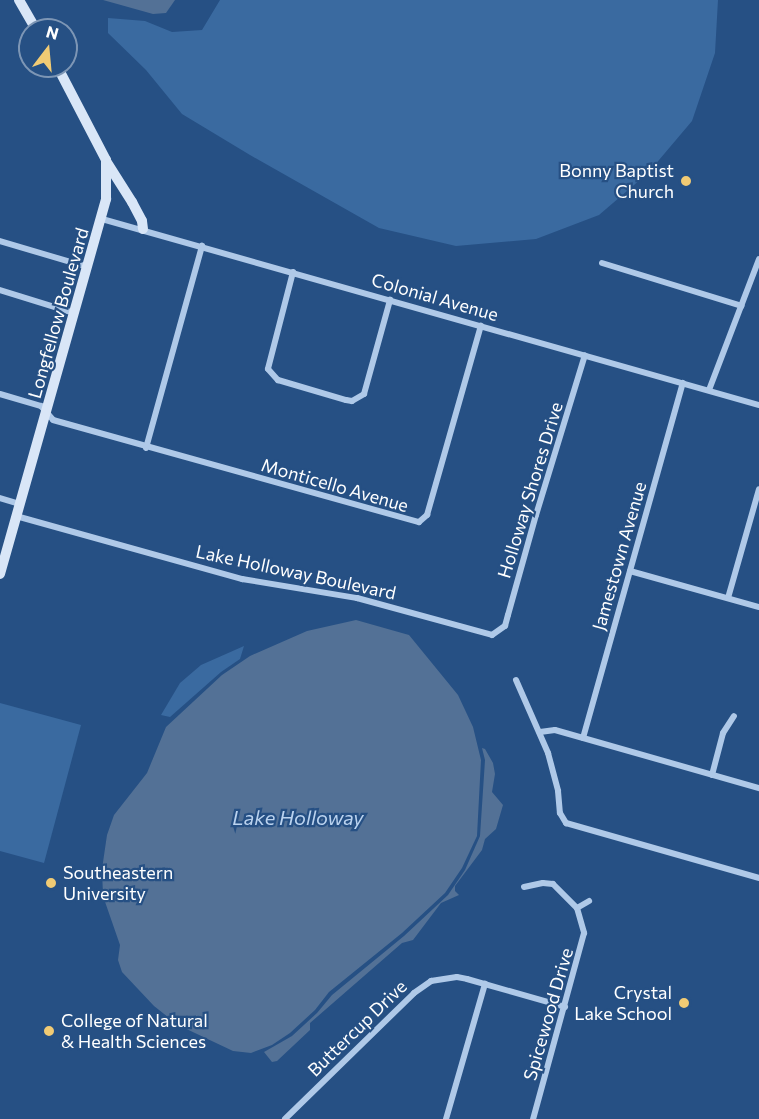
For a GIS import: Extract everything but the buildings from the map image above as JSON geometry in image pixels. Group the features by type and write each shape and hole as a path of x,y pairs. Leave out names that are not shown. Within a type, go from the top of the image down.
{"street":[{"path":"19,0 29,18"},
{"name":"Longfellow Boulevard","path":"0,574 102,219 107,189 106,160 63,78"},
{"path":"106,160 132,202 142,221 143,229"},
{"name":"Colonial Avenue","path":"102,219 759,405"},
{"path":"0,241 87,267"},
{"path":"146,448 202,246"},
{"path":"709,390 759,259"},
{"path":"602,263 674,283 742,306"},
{"path":"293,272 267,369 278,380 346,400 352,401 364,394 390,300"},
{"path":"0,290 74,312"},
{"name":"Monticello Avenue","path":"0,394 41,406 52,420 146,448 419,522 427,514 481,326"},
{"name":"Holloway Shores Drive","path":"500,631 508,615 585,355"},
{"name":"Jamestown Avenue","path":"583,738 683,383"},
{"path":"728,598 759,489"},
{"path":"0,498 20,504"},
{"name":"Lake Holloway Boulevard","path":"16,516 243,580 357,598 484,634 492,635 500,631"},
{"path":"630,571 759,607"},
{"path":"516,680 540,732 554,773 561,819 572,826 759,878"},
{"path":"712,775 723,734 734,716"},
{"path":"540,732 555,730 759,788"},
{"path":"524,887 543,883 553,884 577,908 589,901"},
{"name":"Spicewood Drive","path":"534,1119 584,941 582,921 577,908"},
{"name":"Buttercup Drive","path":"285,1119 422,986 443,978 457,977 565,1007"},
{"path":"446,1119 485,984"}],"shaded area":[{"path":"220,0 718,0 715,53 692,121 648,173 599,215 536,239 456,246 379,228 182,114 146,70 108,33 108,18 145,21 172,32 202,30"},
{"path":"244,646 240,659 221,672 170,717 161,715 180,683 201,665"},
{"path":"0,703 81,725 44,863 0,851"}],"water":[{"path":"103,0 175,0 166,13 153,14"},
{"name":"Lake Holloway","path":"356,620 409,635 458,695 473,727 481,760 477,836 462,868 445,893 402,933 329,992 315,1010 290,1033 272,1045 251,1053 233,1051 178,1025 154,1006 122,972 118,960 120,945 103,896 102,869 107,835 114,815 147,773 166,727 222,675 250,656 307,631"},
{"path":"482,748 485,749 493,763 495,774 492,792 503,805 496,829 485,839 482,850 455,886 455,891 459,895 441,903 413,940 402,943 310,1023 310,1030 277,1061 272,1062 264,1052 292,1036 317,1013 332,995 404,936 448,895 465,870 480,836 485,760"}],"place":[{"name":"Bonny Baptist Church","path":"686,181"},
{"name":"Southeastern University","path":"51,883"},
{"name":"Crystal Lake School","path":"684,1003"},
{"name":"College of Natural & Health Sciences","path":"49,1031"}]}
